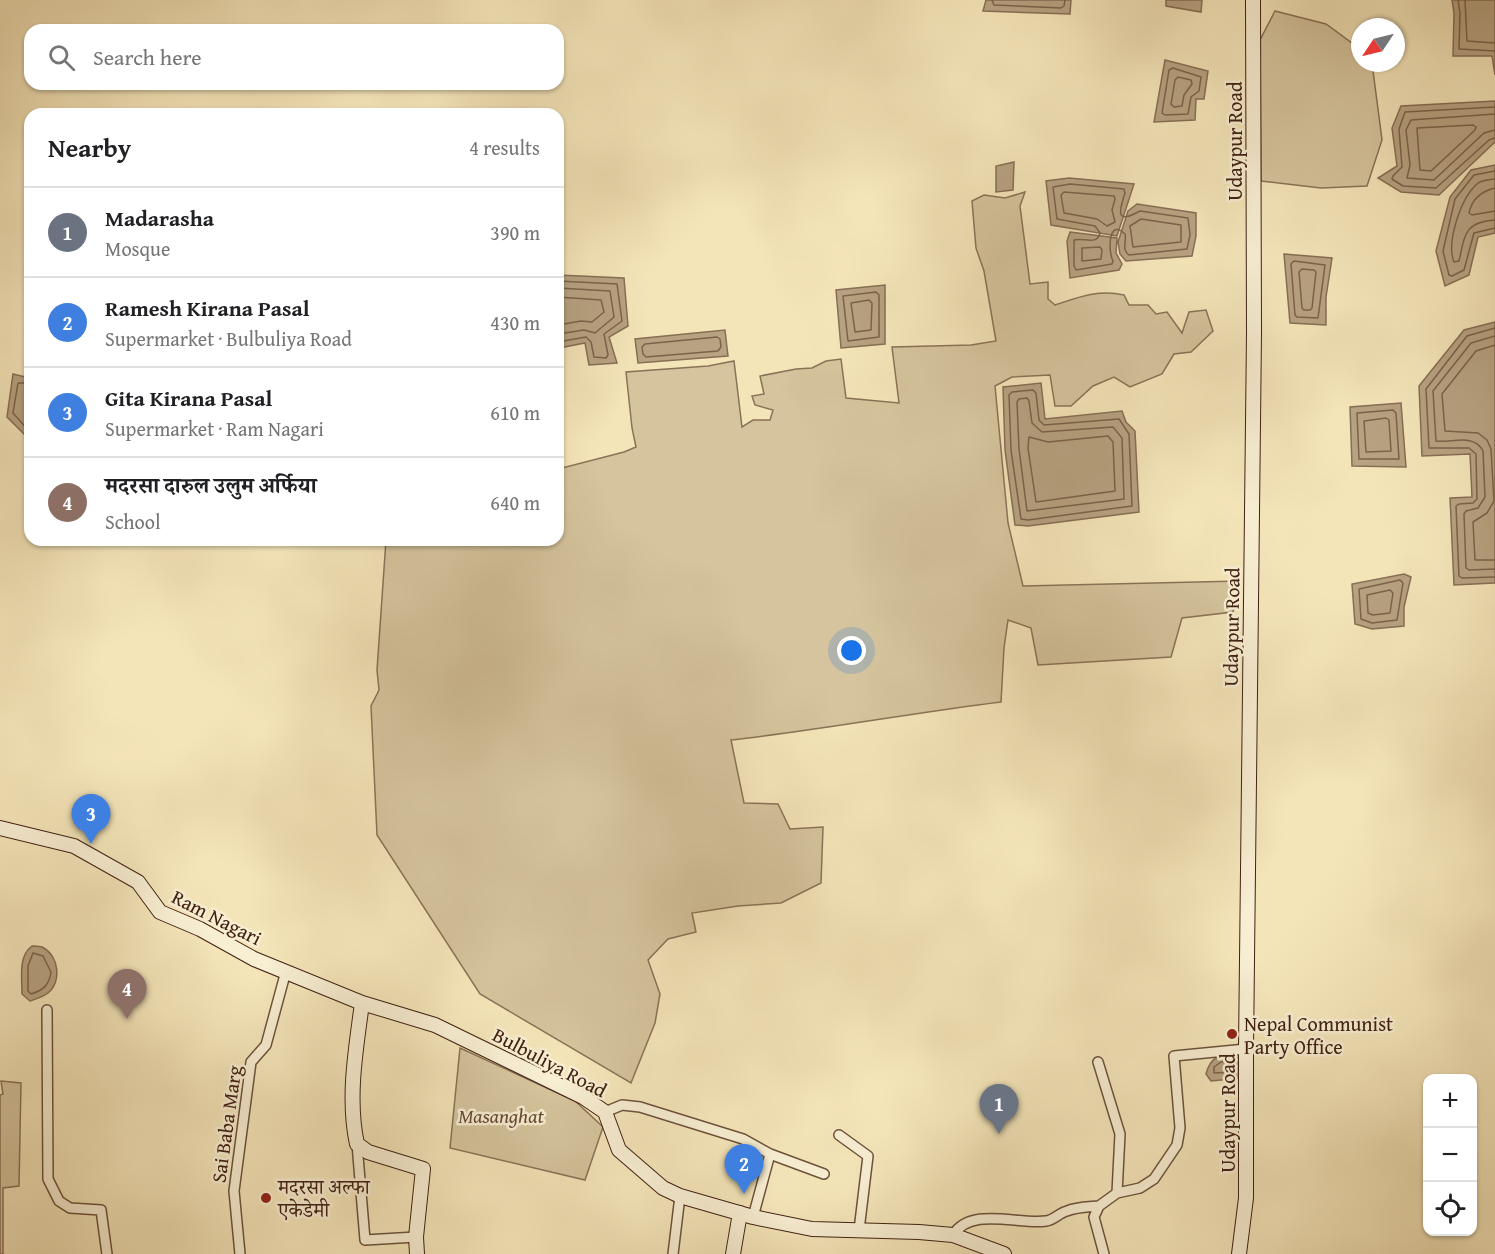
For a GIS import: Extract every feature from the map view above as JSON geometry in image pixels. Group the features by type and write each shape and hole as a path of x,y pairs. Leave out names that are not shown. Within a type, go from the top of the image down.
{"main road":[{"name":"Udaypur Road","path":"1239,1254 1246,1198 1254,333 1253,0"},
{"name":"Ram Nagari","path":"0,828 74,846 138,882 160,912 200,929 254,959 362,1003"},
{"name":"Bulbuliya Road","path":"362,1003 435,1026 583,1097 605,1112 619,1150 663,1188 680,1196 746,1215 812,1229 953,1235 1004,1254"},
{"path":"362,1003 355,1061 352,1123 357,1144 368,1152 423,1169 416,1237 417,1254"},
{"path":"733,1254 746,1215"}],"street":[{"name":"Sai Baba Marg","path":"240,1254 234,1191 251,1062 266,1045 286,971"},
{"path":"47,1010 50,1121 48,1179 59,1201 70,1208 101,1210 106,1254"},
{"path":"953,1235 958,1227 969,1221 992,1219 1046,1221 1067,1210 1099,1206 1118,1193 1140,1188 1154,1179 1177,1145 1180,1128 1174,1056 1246,1049"},
{"path":"1098,1062 1120,1134 1118,1193"},
{"path":"605,1112 622,1105 640,1107 742,1138 770,1154 824,1174"},
{"path":"839,1135 868,1156 859,1230"},
{"path":"357,1144 364,1240 416,1237"},
{"path":"746,1215 770,1154"},
{"path":"673,1254 680,1196"},
{"path":"1099,1206 1094,1217 1104,1254"}],"green space":[{"path":"1275,11 1326,24 1351,42 1351,72 1373,72 1382,140 1367,186 1321,188 1261,181 1260,40"},
{"path":"1025,192 1020,206 1030,284 1048,282 1048,299 1055,305 1089,295 1115,293 1124,295 1129,305 1148,305 1156,314 1167,312 1182,333 1189,312 1206,310 1213,331 1191,352 1174,354 1162,374 1130,387 1114,377 1093,386 1071,406 1055,406 1050,375 1012,377 995,386 1008,523 1023,586 1240,581 1233,612 1182,618 1171,657 1038,665 1031,628 1008,620 1001,702 731,740 744,803 778,804 790,829 823,827 821,883 781,903 738,906 692,913 696,932 668,939 648,960 660,994 655,1023 631,1083 480,994 377,835 371,706 379,690 377,670 386,546 564,546 564,467 636,447 626,372 708,366 734,361 742,427 753,420 770,420 773,410 755,405 752,396 764,394 760,376 812,368 826,361 841,359 846,398 899,403 892,347 971,345 996,341 984,271 976,248 972,201 984,195 1005,198"},
{"name":"Masanghat","path":"460,1048 575,1101 603,1127 585,1180 450,1148"},
{"path":"1,1081 21,1083 19,1186 3,1188 3,1254 0,1254 0,1095 3,1094"}],"water":[{"path":"986,0 1071,0 1070,14 983,11"},
{"path":"1166,0 1202,0 1201,12 1166,6"},
{"path":"1452,0 1495,0 1495,75 1492,56 1453,56"},
{"path":"1165,60 1208,71 1204,99 1196,99 1195,120 1154,122"},
{"path":"1495,101 1495,142 1439,195 1401,192 1378,178 1397,166 1392,128 1401,106"},
{"path":"1014,162 1013,190 996,192 996,166"},
{"path":"1495,165 1495,233 1478,237 1469,275 1445,286 1436,251 1450,197 1471,170"},
{"path":"1069,178 1134,184 1117,236 1051,225 1046,181"},
{"path":"1137,204 1196,213 1196,236 1192,256 1126,261 1120,254 1118,242 1128,211"},
{"path":"1070,232 1117,238 1116,253 1122,264 1119,270 1070,278 1067,241"},
{"path":"1284,254 1332,258 1326,297 1326,325 1290,323"},
{"path":"564,275 624,278 628,326 609,337 617,363 589,365 585,343 564,347"},
{"path":"885,285 885,344 841,348 836,290"},
{"path":"1495,322 1495,583 1454,585 1450,498 1472,497 1470,454 1422,456 1419,386 1464,330"},
{"path":"725,330 728,356 638,363 635,339"},
{"path":"13,374 24,377 24,434 7,417"},
{"path":"1041,383 1045,419 1122,411 1126,422 1135,431 1139,512 1028,526 1015,525 1005,450 1003,387"},
{"path":"1401,403 1406,467 1352,466 1350,407"},
{"path":"1404,574 1411,577 1404,607 1404,626 1372,629 1355,624 1352,584"},
{"path":"32,946 42,947 48,951 55,962 57,976 48,993 30,1001 22,994 21,974 25,955"},
{"path":"1221,1056 1241,1056 1241,1078 1211,1081 1206,1074 1213,1060"}],"place":[{"name":"Gita Kirana Pasal","path":"91,844"},
{"name":"मदरसा दारुल उलुम अर्फिया","path":"127,1019"},
{"name":"Nepal Communist Party Office","path":"1232,1034"},
{"name":"Madarasha","path":"999,1134"},
{"name":"Ramesh Kirana Pasal","path":"744,1194"},
{"name":"मदरसा अल्फा एकेडेमी","path":"266,1198"}]}
